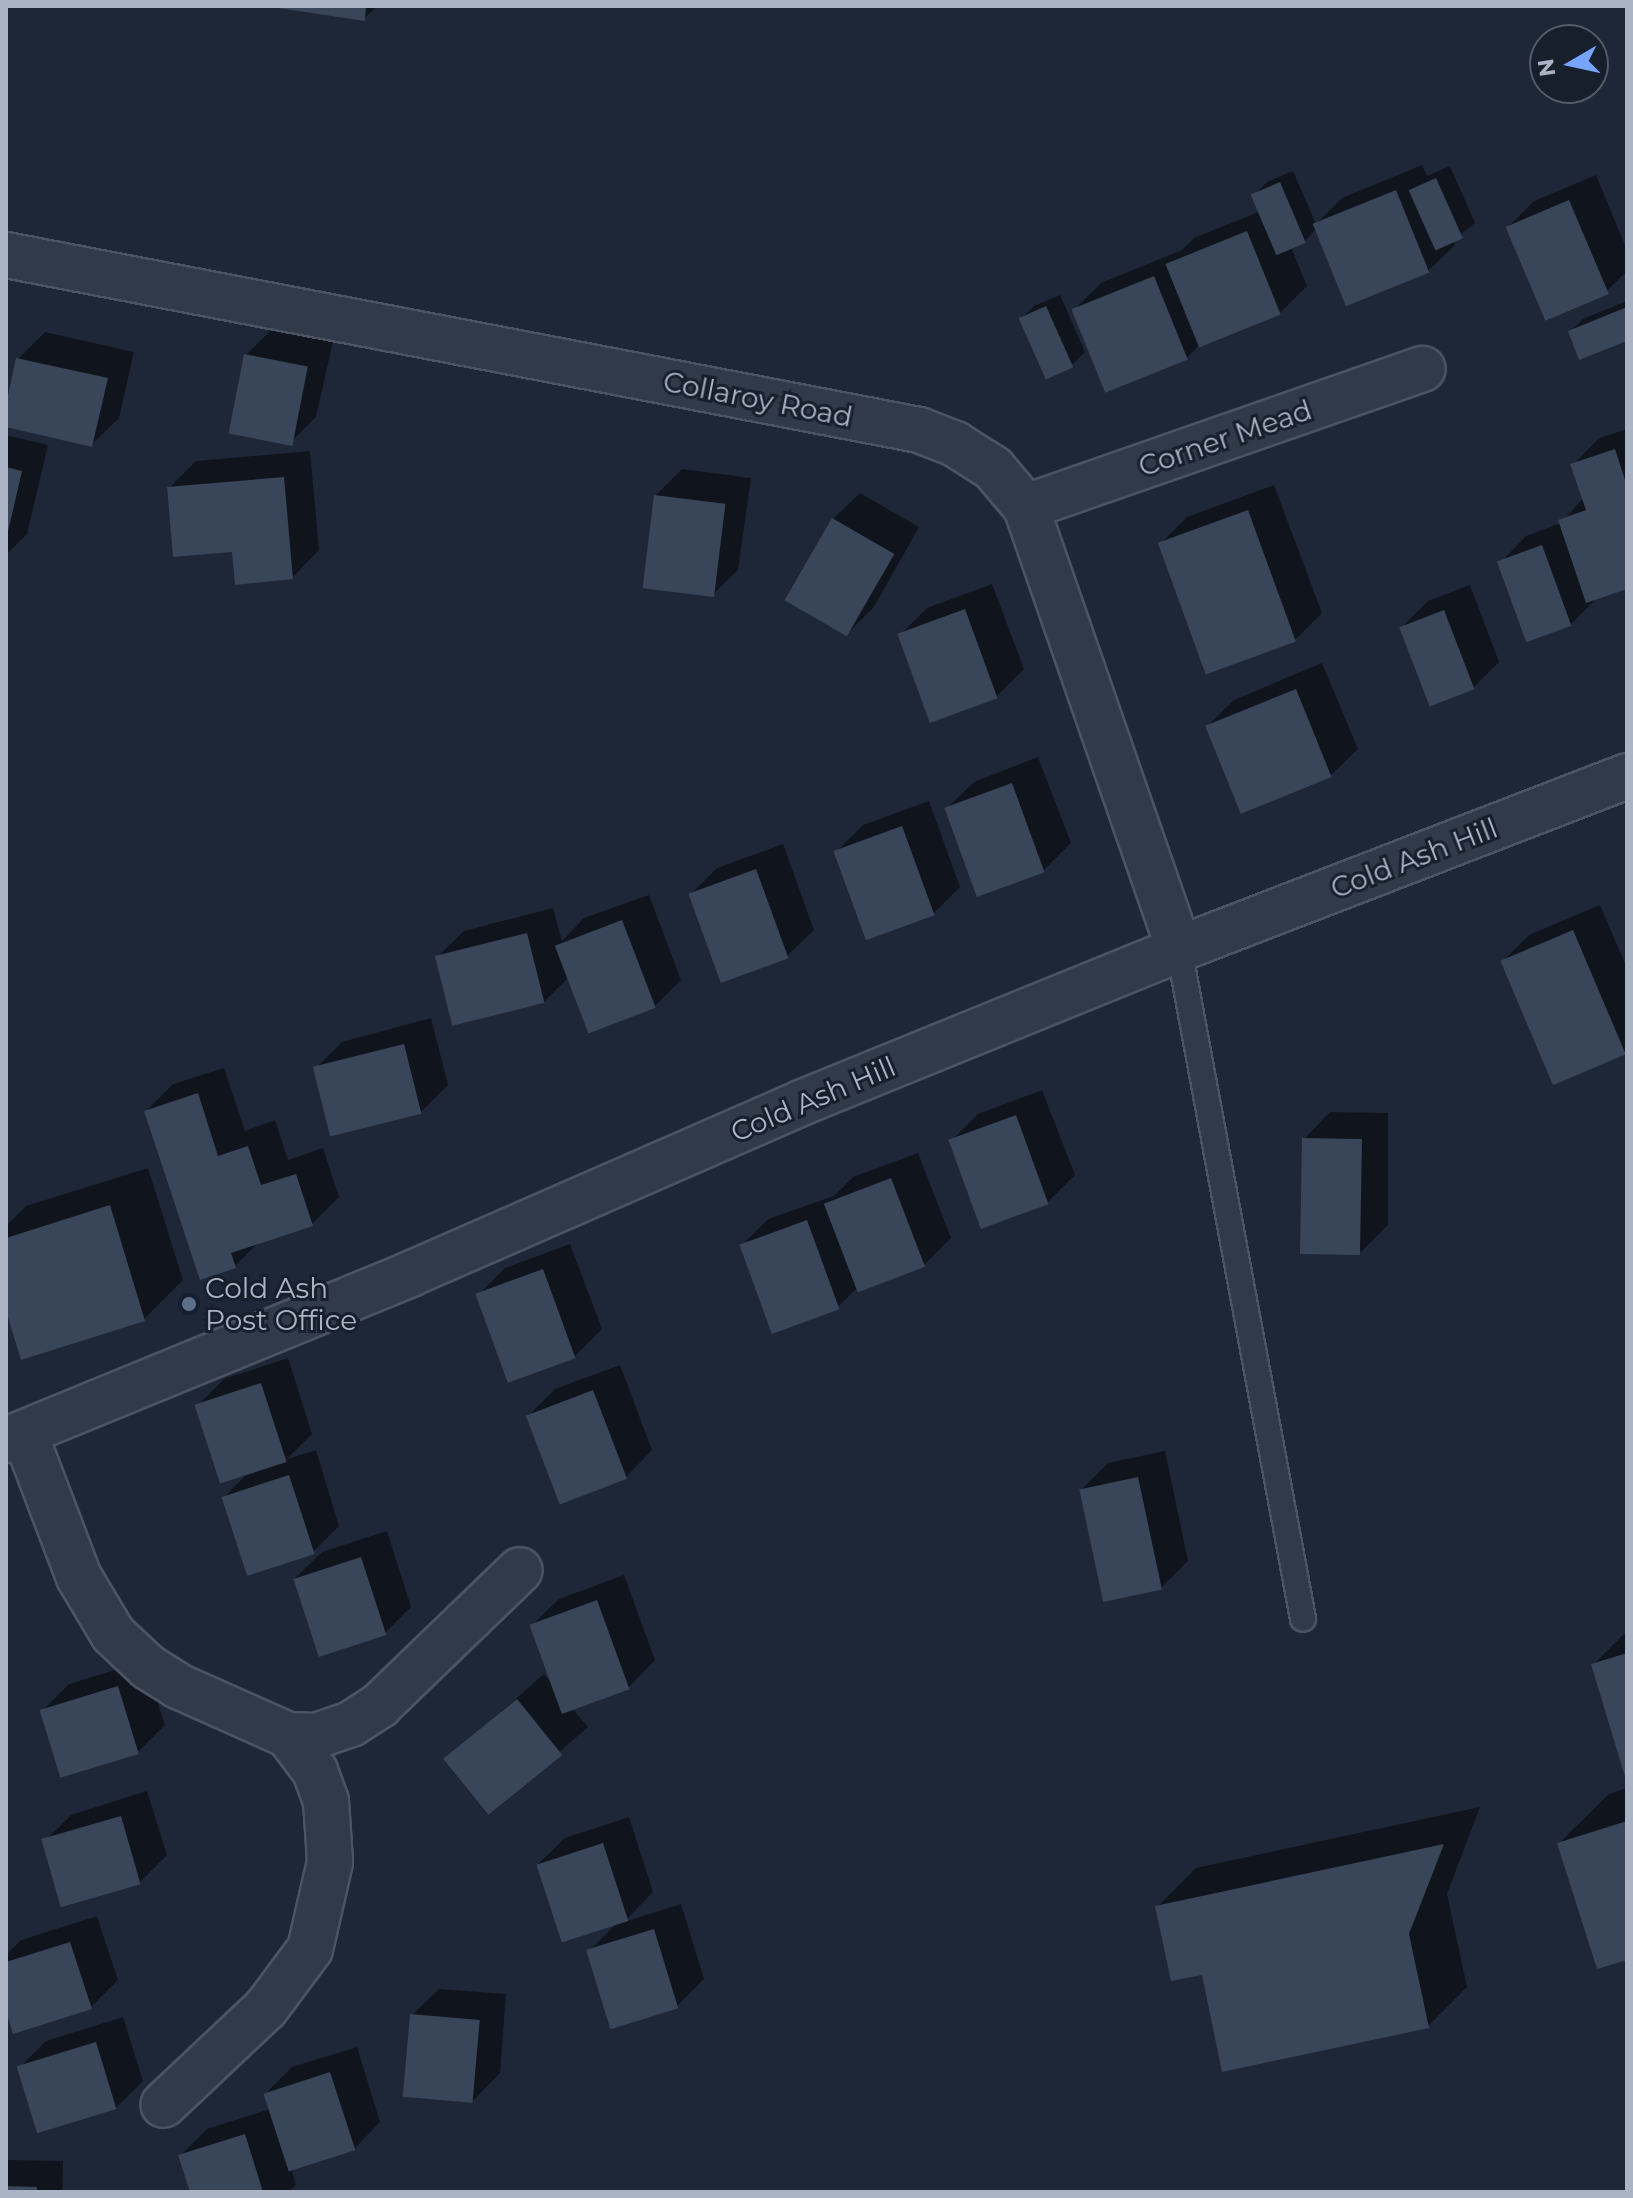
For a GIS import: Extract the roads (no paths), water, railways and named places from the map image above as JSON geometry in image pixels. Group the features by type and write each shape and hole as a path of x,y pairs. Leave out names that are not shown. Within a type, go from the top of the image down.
{"street":[{"name":"Collaroy Road","path":"6,255 919,430 955,444 993,468 1026,507 1179,949"},
{"name":"Corner Mead","path":"1026,507 1423,369"},
{"name":"Cold Ash Hill","path":"16,1437 410,1274 803,1102 1179,949 1627,776"},
{"path":"16,1437 79,1577 113,1634 148,1667 178,1686 288,1735 316,1736 351,1724 380,1705 520,1570"},
{"path":"163,2105 266,2008 310,1949 327,1883 330,1826 326,1801 315,1771 288,1735"}],"lane":[{"path":"1179,949 1303,1619"}],"place":[{"name":"Cold Ash Post Office","path":"189,1304"}]}
